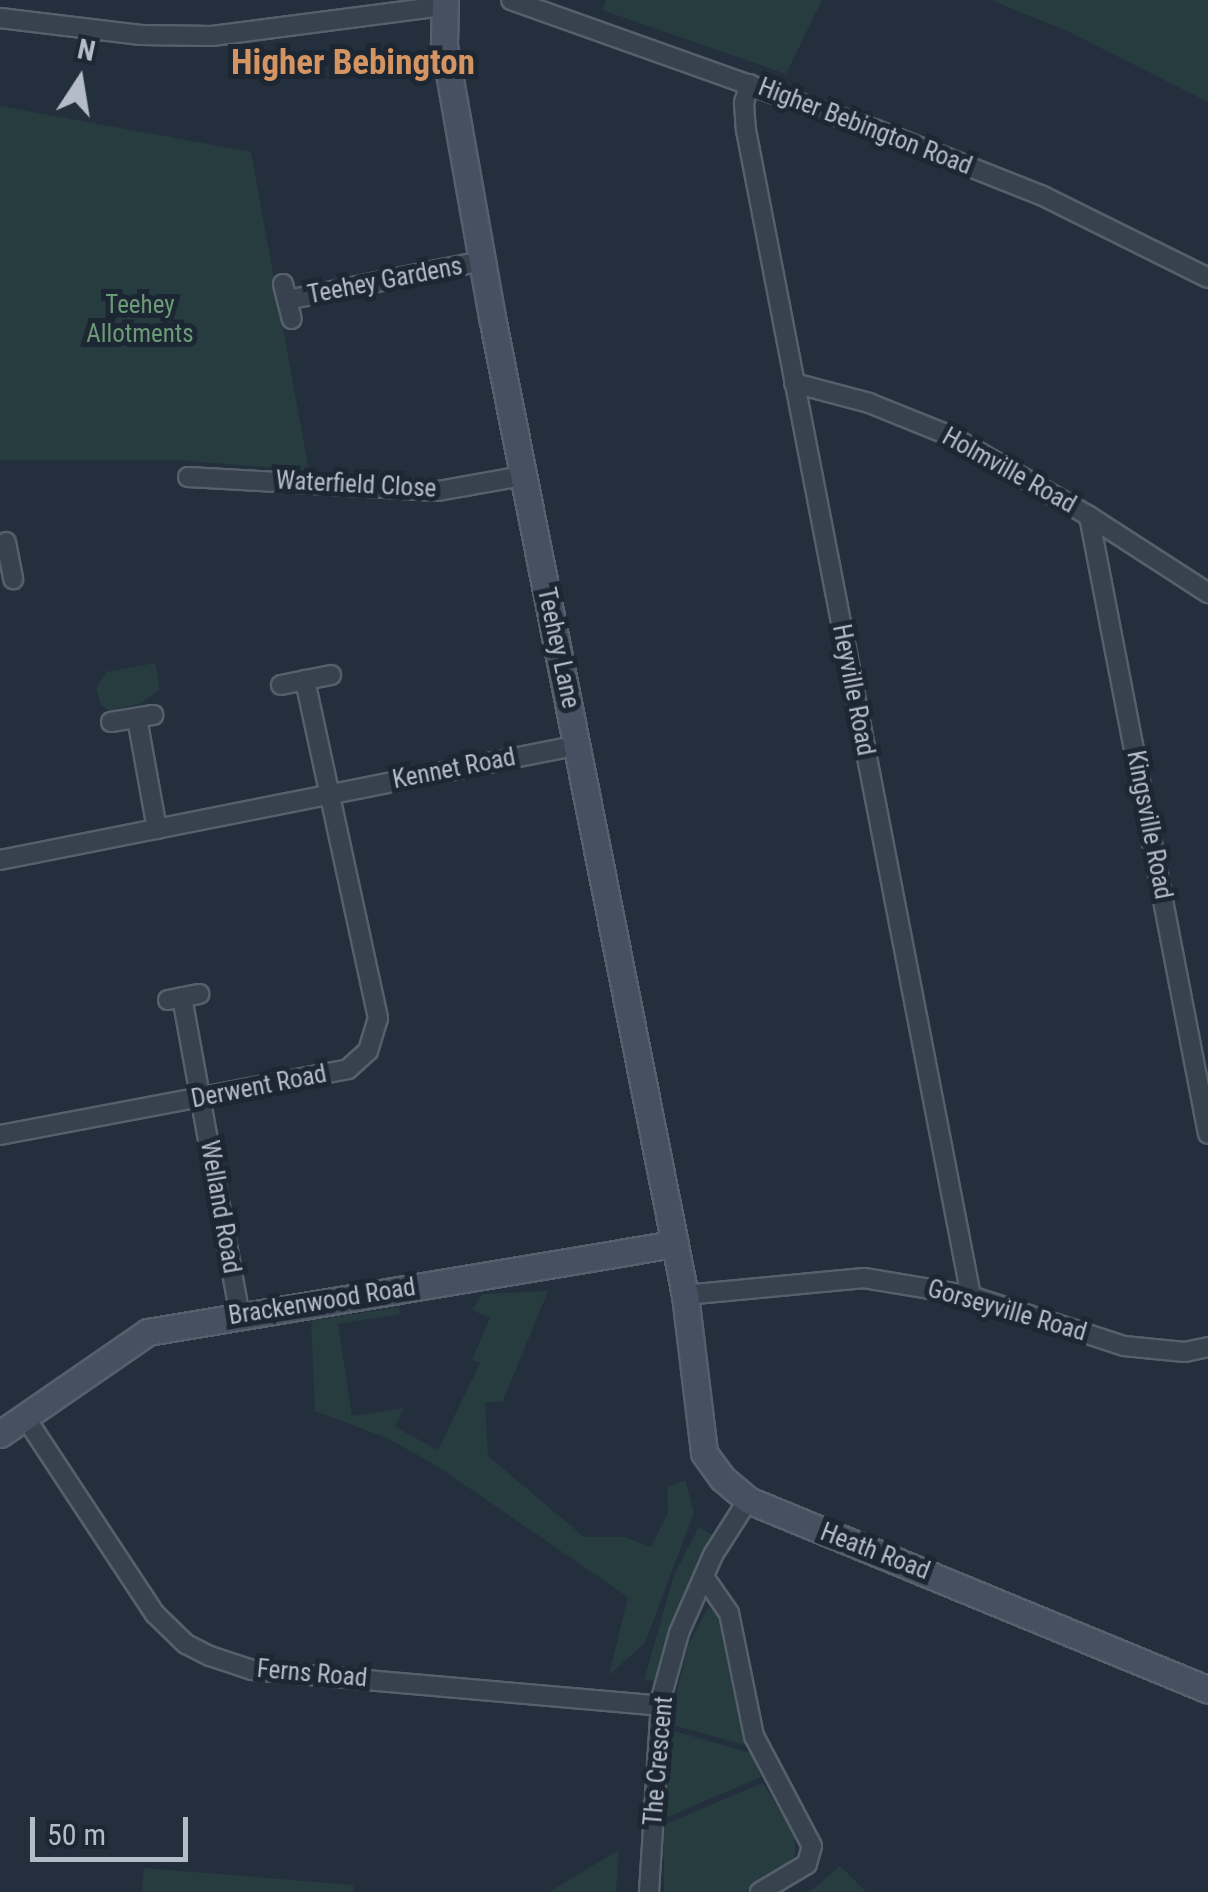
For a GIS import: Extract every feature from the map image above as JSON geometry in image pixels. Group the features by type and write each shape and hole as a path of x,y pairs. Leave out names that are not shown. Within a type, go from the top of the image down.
{"street":[{"name":"Higher Bebington Road","path":"511,0 750,84 1043,196 1208,278"},
{"path":"0,18 141,36 212,36 444,3"},
{"name":"Teehey Lane","path":"444,3 444,45 522,476 685,1296"},
{"name":"Heyville Road","path":"750,84 744,102 746,130 970,1296"},
{"name":"Teehey Gardens","path":"287,301 483,261"},
{"name":"Holmville Road","path":"794,383 870,403 950,436 1089,516 1208,592"},
{"name":"Waterfield Close","path":"188,477 438,490 522,476"},
{"name":"Kingsville Road","path":"1089,516 1208,1134"},
{"path":"5,553 13,579"},
{"path":"281,685 331,675"},
{"path":"305,680 329,793"},
{"path":"111,722 145,716 157,829"},
{"name":"Kennet Road","path":"0,860 578,745"},
{"name":"Derwent Road","path":"1,1130 200,1100 348,1069 368,1051 378,1018 329,793"},
{"name":"Welland Road","path":"183,997 240,1315"},
{"name":"Brackenwood Road","path":"0,1434 148,1332 674,1244"},
{"name":"Gorseyville Road","path":"685,1296 864,1278 970,1296 1124,1346 1185,1352 1208,1347"},
{"name":"Heath Road","path":"685,1296 704,1453 722,1478 748,1500 1208,1690"},
{"name":"Ferns Road","path":"25,1418 155,1614 186,1644 210,1656 252,1670 660,1706"},
{"name":"The Crescent","path":"650,1892 660,1706 679,1633 704,1578 748,1500"},
{"path":"704,1578 730,1613 754,1736 812,1846 807,1864 760,1892"}],"green space":[{"path":"606,0 822,0 786,74 602,10"},
{"path":"991,0 1208,0 1208,102 1069,32"},
{"name":"Teehey Allotments","path":"0,106 251,152 309,471 179,460 0,460"},
{"path":"155,663 160,689 139,704 116,709 116,715 101,705 96,688 106,672"},
{"path":"548,1291 503,1401 485,1403 488,1456 584,1537 624,1537 651,1547 668,1513 667,1487 685,1480 694,1512 645,1643 609,1675 628,1597 437,1466 387,1438 315,1411 311,1321 399,1307 400,1314 338,1324 352,1416 404,1408 395,1427 438,1450 480,1363 472,1360 490,1318 472,1310 482,1294"},
{"path":"699,1527 714,1536 690,1578 663,1667 655,1681 644,1680 674,1575"},
{"path":"708,1608 717,1612 722,1622 748,1746 669,1724 688,1645"},
{"path":"667,1729 751,1753 761,1777 661,1820"},
{"path":"763,1783 795,1835 795,1854 785,1871 745,1892 664,1892 663,1825"},
{"path":"619,1850 616,1892 549,1892"},
{"path":"840,1866 866,1892 808,1892 818,1885"},
{"path":"144,1868 353,1885 353,1892 142,1892"}],"district":[{"name":"Higher Bebington","path":"353,63"}]}
